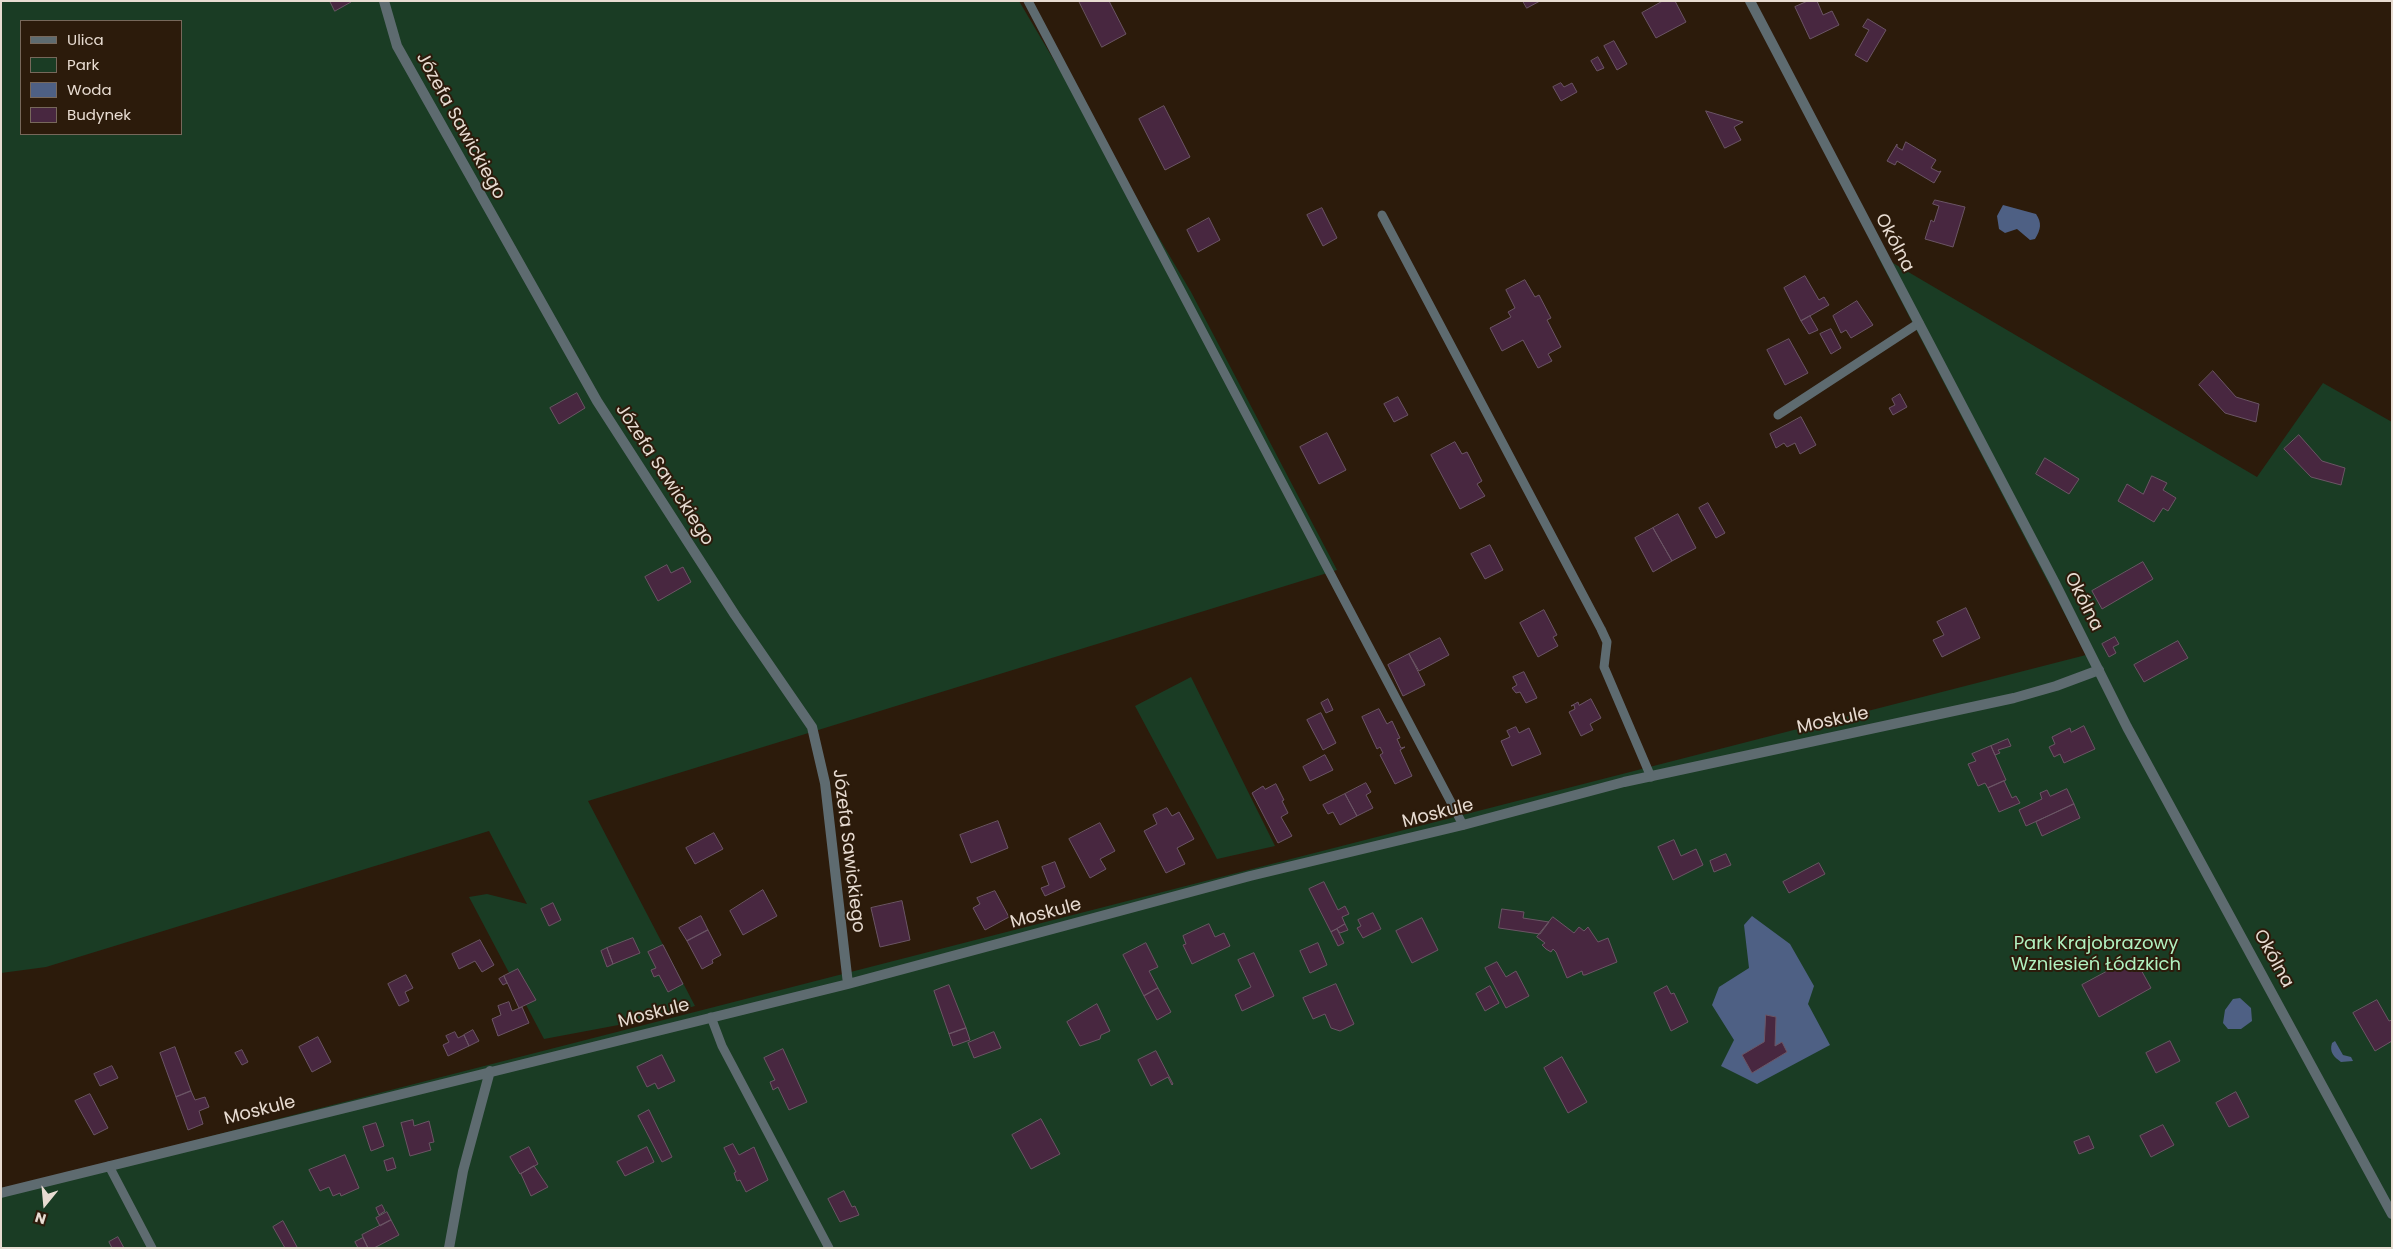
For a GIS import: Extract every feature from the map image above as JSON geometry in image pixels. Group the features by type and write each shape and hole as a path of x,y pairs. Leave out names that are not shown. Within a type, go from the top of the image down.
{"street":[{"name":"Józefa Sawickiego","path":"384,1 397,46 528,282 597,401 735,615 812,727 825,783 848,984"},
{"name":"Okólna","path":"1750,1 2056,583 2127,727 2392,1214"},
{"name":"Moskule","path":"1,1193 848,984 1250,876 1651,777 2014,698 2056,686 2099,670"},
{"path":"449,1248 463,1171 490,1071"}],"lane":[{"path":"1028,1 1462,825"},
{"path":"1382,215 1601,629 1607,642 1604,667 1651,777"},
{"path":"1778,415 1919,323"},
{"path":"712,1017 722,1046 829,1248"},
{"path":"109,1166 152,1248"}],"green space":[{"path":"1,1 1019,1 1191,292 1337,570 588,801 695,1006 645,1020 544,1039 469,897 487,894 527,904 489,831 46,967 1,973"},
{"name":"Park Krajobrazowy Wzniesień Łódzkich","path":"1876,253 2257,477 2323,383 2392,422 2392,1248 1,1248 1,1190 2086,655"},
{"path":"1191,677 1275,846 1217,859 1135,706"}],"water":[{"path":"2003,205 2036,214 2040,226 2035,239 2030,240 2017,229 2005,233 1999,229 1997,216"},
{"path":"1752,916 1790,944 1814,986 1808,1004 1830,1045 1757,1084 1721,1066 1734,1040 1712,1005 1719,987 1749,968 1744,925"},
{"path":"2240,998 2251,1008 2252,1021 2241,1029 2228,1029 2223,1023 2225,1010 2233,999"},
{"path":"2335,1041 2343,1055 2351,1057 2353,1061 2341,1062 2334,1056 2331,1046"}],"building":[{"path":"330,1 350,1 351,2 335,11"},
{"path":"1079,1 1109,1 1126,34 1102,47"},
{"path":"1523,1 1540,1 1527,8"},
{"path":"1663,1 1675,1 1686,22 1656,38 1642,13"},
{"path":"1808,1 1817,1 1823,15 1832,11 1839,25 1810,39 1795,7"},
{"path":"1868,19 1886,30 1867,62 1855,55 1869,30 1863,27"},
{"path":"1614,41 1627,64 1617,70 1604,46"},
{"path":"1598,57 1604,68 1597,71 1591,61"},
{"path":"1561,83 1564,87 1572,83 1577,92 1561,101 1553,87"},
{"path":"1164,106 1190,157 1165,170 1139,119"},
{"path":"1706,111 1743,122 1734,127 1741,140 1725,148"},
{"path":"1906,142 1936,160 1931,168 1939,172 1941,171 1934,183 1897,161 1895,165 1887,161 1897,144 1897,147 1902,150"},
{"path":"1935,200 1965,207 1953,247 1925,239 1931,220 1934,222 1939,206 1933,204"},
{"path":"1322,208 1337,238 1323,246 1307,215"},
{"path":"1209,218 1220,240 1198,252 1187,230"},
{"path":"1805,276 1819,300 1824,297 1829,305 1801,321 1784,288"},
{"path":"1525,280 1535,297 1539,295 1551,318 1547,320 1561,347 1548,354 1552,361 1538,368 1523,340 1502,351 1490,328 1511,317 1508,312 1515,308 1506,290"},
{"path":"1857,301 1873,325 1851,338 1846,330 1841,333 1833,316"},
{"path":"1810,316 1818,330 1809,334 1801,321"},
{"path":"1831,329 1841,348 1831,354 1820,334"},
{"path":"1789,339 1808,373 1785,385 1767,350"},
{"path":"2213,371 2236,397 2259,404 2256,422 2225,413 2199,385"},
{"path":"577,393 585,408 559,424 550,408"},
{"path":"1900,394 1907,407 1893,415 1889,408 1895,405 1892,399"},
{"path":"1398,397 1408,415 1394,422 1384,404"},
{"path":"1801,417 1816,445 1800,454 1795,443 1787,447 1784,443 1776,448 1770,434"},
{"path":"1327,433 1346,470 1319,484 1300,447"},
{"path":"2299,435 2322,461 2345,468 2341,485 2311,477 2284,449"},
{"path":"1455,442 1462,454 1467,452 1482,481 1477,484 1485,496 1460,509 1431,455"},
{"path":"2045,458 2079,479 2069,494 2036,474"},
{"path":"2152,476 2167,483 2163,490 2176,498 2168,511 2163,508 2154,522 2118,501 2127,484 2143,494"},
{"path":"1708,503 1725,533 1716,538 1699,508"},
{"path":"1678,514 1696,548 1672,561 1653,528"},
{"path":"1653,528 1672,561 1653,572 1635,538"},
{"path":"1490,545 1503,570 1485,579 1471,554"},
{"path":"2143,562 2153,579 2102,609 2092,591"},
{"path":"667,565 671,573 683,567 691,582 658,601 645,577"},
{"path":"1966,608 1980,638 1942,657 1933,640 1944,635 1937,622"},
{"path":"1544,610 1557,635 1553,637 1558,646 1538,657 1520,623"},
{"path":"2115,637 2119,644 2113,647 2116,653 2109,657 2102,644"},
{"path":"1440,638 1449,655 1419,671 1409,654"},
{"path":"2178,641 2188,658 2144,682 2134,665"},
{"path":"1409,654 1425,685 1403,696 1388,665"},
{"path":"1524,672 1537,698 1526,703 1520,692 1516,693 1512,688 1517,685 1513,677"},
{"path":"1328,699 1333,710 1326,713 1321,703"},
{"path":"1591,699 1601,718 1590,724 1593,730 1581,736 1569,712 1575,709 1574,705 1571,706 1578,702 1579,705"},
{"path":"1379,709 1387,724 1392,721 1400,738 1397,739 1401,748 1405,747 1400,750 1412,776 1395,784 1380,755 1383,753 1380,747 1377,749 1362,717"},
{"path":"1321,713 1336,743 1323,750 1307,720"},
{"path":"2084,726 2095,749 2064,763 2060,754 2054,757 2049,747 2055,744 2052,737 2070,728 2071,732"},
{"path":"1516,727 1519,733 1529,728 1541,754 1512,766 1501,741 1510,737 1507,731"},
{"path":"2008,739 2011,746 1998,750 2000,753 1995,755 1991,746"},
{"path":"1991,746 2006,780 1988,788 1985,783 1978,786 1968,764 1976,761 1972,754"},
{"path":"1325,755 1333,770 1310,781 1303,767"},
{"path":"2004,781 2012,798 2016,796 2020,803 1999,812 1988,788"},
{"path":"1366,783 1371,792 1366,795 1373,808 1357,816 1345,794"},
{"path":"1276,784 1288,813 1281,817 1292,836 1278,843 1252,793 1263,786 1265,789"},
{"path":"2067,789 2074,804 2026,826 2019,810 2042,799 2040,793 2047,790 2050,796"},
{"path":"1345,794 1357,816 1340,825 1333,812 1328,814 1323,805"},
{"path":"2074,804 2080,818 2042,836 2036,822"},
{"path":"1167,808 1172,816 1179,812 1194,839 1177,848 1185,864 1166,873 1144,831 1157,824 1153,815"},
{"path":"998,821 1008,848 971,863 960,835"},
{"path":"1100,823 1115,851 1100,859 1106,869 1090,878 1069,839"},
{"path":"714,833 723,849 695,864 686,848"},
{"path":"1674,840 1681,856 1696,849 1703,865 1673,880 1658,847"},
{"path":"1726,854 1731,865 1714,872 1710,861"},
{"path":"1055,862 1065,887 1045,896 1041,888 1049,885 1042,867"},
{"path":"1819,863 1825,874 1789,893 1783,882"},
{"path":"1324,882 1338,910 1345,906 1349,914 1342,917 1345,924 1331,932 1309,889"},
{"path":"763,890 777,916 743,935 730,911"},
{"path":"995,891 1009,917 985,930 973,908 980,904 977,898"},
{"path":"902,901 910,940 880,947 871,908"},
{"path":"553,903 561,920 549,926 541,909"},
{"path":"1502,909 1524,912 1523,918 1549,922 1540,934 1499,928"},
{"path":"1373,913 1381,929 1363,938 1357,928 1361,926 1358,920"},
{"path":"701,916 708,930 687,941 679,928"},
{"path":"1553,917 1574,933 1579,927 1584,931 1588,927 1598,942 1608,938 1617,962 1585,975 1583,975 1582,971 1567,978 1556,952 1553,949 1551,952 1546,949 1542,945 1545,943 1537,937"},
{"path":"1422,918 1438,950 1412,963 1396,931"},
{"path":"1209,924 1215,937 1224,933 1230,946 1192,964 1183,945 1186,944 1183,936"},
{"path":"1345,924 1348,930 1340,933 1337,929"},
{"path":"1337,929 1344,943 1338,946 1331,932"},
{"path":"708,930 721,955 712,960 713,963 702,969 687,941"},
{"path":"633,938 640,953 613,964 607,948"},
{"path":"480,940 494,965 482,972 475,961 459,969 452,954"},
{"path":"1146,943 1158,967 1149,971 1158,988 1144,996 1123,955"},
{"path":"1318,943 1327,965 1310,973 1300,951"},
{"path":"663,945 683,984 668,992 659,975 654,977 651,970 656,968 648,952"},
{"path":"607,948 613,964 607,967 601,951"},
{"path":"1254,953 1274,996 1242,1011 1235,995 1251,987 1238,960"},
{"path":"2134,957 2151,988 2099,1017 2082,985"},
{"path":"1497,962 1506,977 1516,971 1529,996 1506,1008 1485,968"},
{"path":"518,969 536,1000 519,1008 504,976"},
{"path":"406,975 413,988 405,992 409,1001 399,1006 388,984"},
{"path":"504,976 507,983 503,985 499,979"},
{"path":"1336,984 1354,1024 1340,1031 1331,1028 1325,1014 1313,1019 1303,998"},
{"path":"949,985 966,1028 949,1034 934,991"},
{"path":"1490,986 1499,1003 1485,1011 1476,994"},
{"path":"1667,986 1671,994 1674,993 1688,1022 1671,1031 1654,993"},
{"path":"1158,988 1171,1012 1157,1020 1144,996"},
{"path":"2377,1000 2389,1021 2392,1020 2392,1041 2375,1051 2353,1013"},
{"path":"509,1002 512,1011 522,1007 529,1023 498,1036 492,1019 501,1015 498,1006"},
{"path":"1097,1004 1110,1031 1101,1035 1100,1039 1080,1046 1067,1022"},
{"path":"1766,1015 1776,1017 1775,1046 1782,1042 1787,1052 1752,1073 1742,1055 1764,1042"},
{"path":"966,1028 970,1040 953,1046 949,1034"},
{"path":"473,1030 479,1041 469,1046 464,1035"},
{"path":"455,1032 458,1038 464,1035 469,1046 448,1056 443,1045 449,1042 446,1036"},
{"path":"994,1032 1001,1048 974,1058 968,1043"},
{"path":"318,1037 331,1062 312,1072 299,1047"},
{"path":"2170,1041 2180,1061 2156,1073 2146,1053"},
{"path":"175,1047 191,1091 176,1097 160,1053"},
{"path":"783,1049 807,1102 789,1110 778,1087 773,1090 770,1082 775,1080 764,1058"},
{"path":"242,1050 248,1062 242,1065 235,1053"},
{"path":"1156,1051 1172,1085 1168,1077 1151,1086 1138,1060"},
{"path":"662,1055 675,1081 658,1089 655,1083 647,1087 637,1067"},
{"path":"1562,1057 1587,1102 1568,1113 1544,1068"},
{"path":"112,1066 118,1078 100,1086 94,1074"},
{"path":"191,1091 195,1100 205,1097 209,1107 199,1111 203,1124 188,1130 176,1097"},
{"path":"2236,1092 2249,1117 2229,1127 2216,1103"},
{"path":"90,1094 108,1128 94,1135 75,1101"},
{"path":"649,1110 672,1157 662,1162 638,1116"},
{"path":"1041,1119 1060,1154 1031,1169 1012,1135"},
{"path":"413,1120 414,1126 429,1121 434,1142 429,1143 431,1150 410,1156 401,1123"},
{"path":"376,1123 384,1146 371,1151 363,1127"},
{"path":"2163,1125 2174,1145 2151,1157 2140,1136"},
{"path":"2089,1136 2094,1148 2079,1154 2074,1142"},
{"path":"733,1144 739,1155 754,1147 768,1180 746,1192 740,1180 737,1181 734,1173 736,1172 724,1148"},
{"path":"529,1147 538,1164 520,1174 510,1157"},
{"path":"647,1147 654,1162 625,1176 617,1162"},
{"path":"345,1155 359,1188 341,1196 340,1193 333,1196 329,1187 320,1191 309,1170"},
{"path":"393,1158 396,1168 387,1171 384,1161"},
{"path":"534,1166 548,1187 531,1196 521,1174"},
{"path":"844,1191 852,1207 855,1206 859,1215 840,1222 828,1199"},
{"path":"382,1205 385,1211 379,1215 376,1208"},
{"path":"387,1212 391,1220 380,1226 376,1218"},
{"path":"391,1220 399,1235 374,1248 368,1248 362,1235"},
{"path":"283,1221 297,1247 295,1248 285,1248 273,1227"},
{"path":"118,1237 124,1248 112,1248 109,1242"},
{"path":"363,1238 368,1248 358,1248 355,1242"}]}
